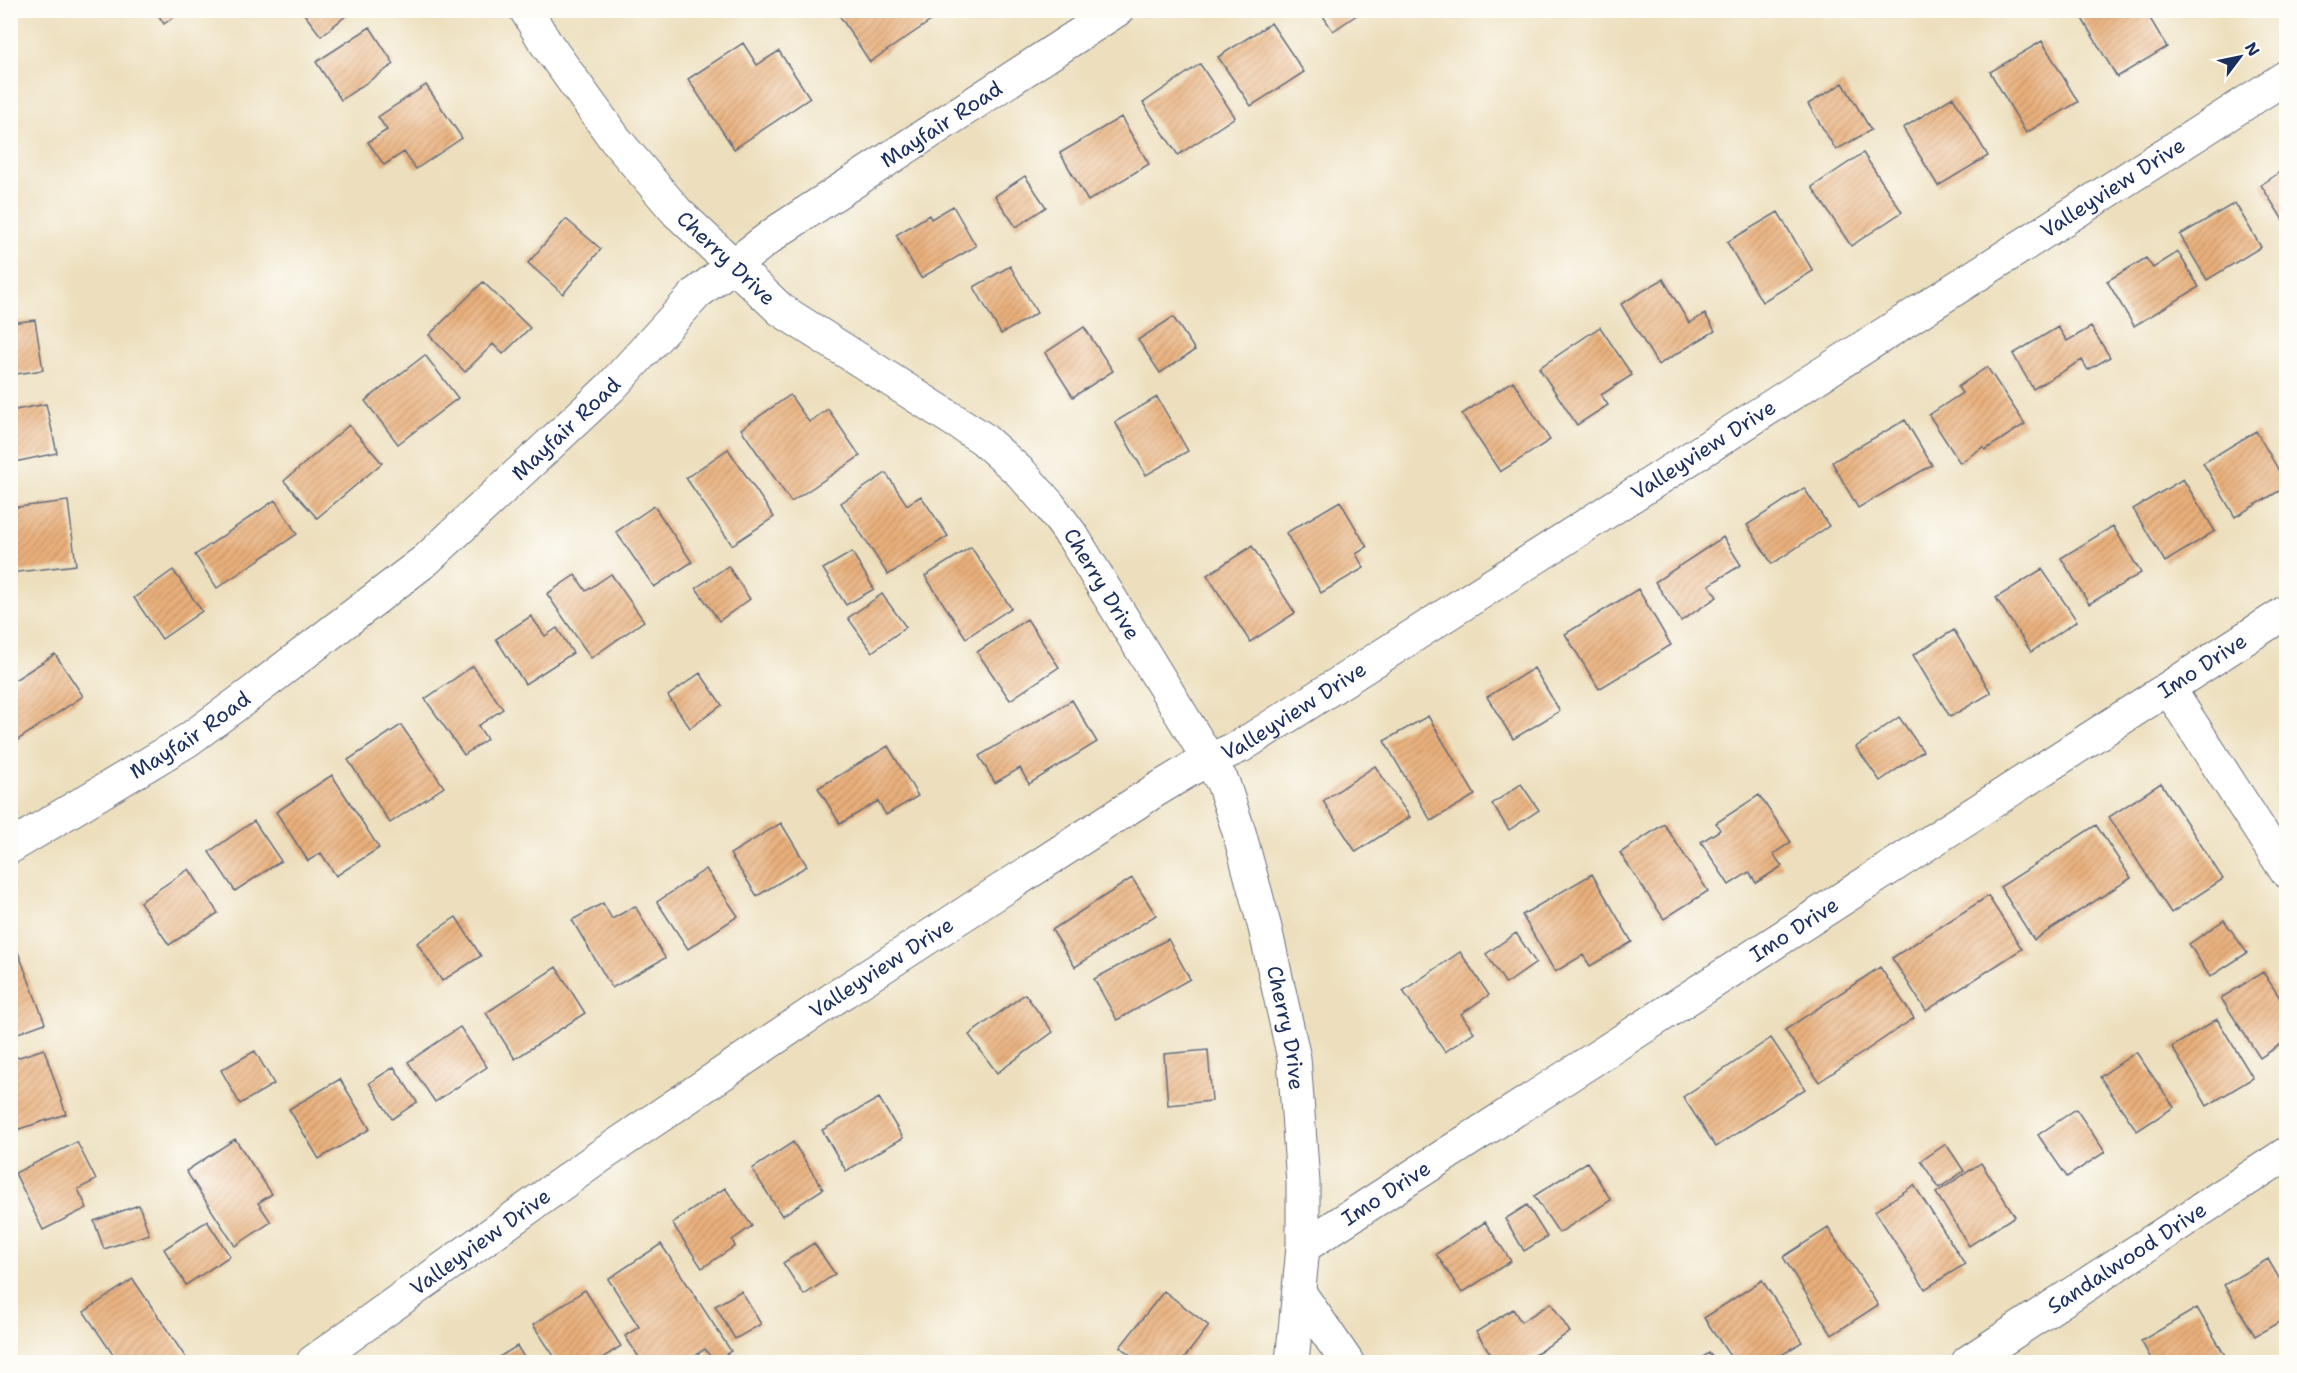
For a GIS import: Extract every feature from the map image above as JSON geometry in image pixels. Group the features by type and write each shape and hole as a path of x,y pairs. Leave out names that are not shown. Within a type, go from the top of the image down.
{"street":[{"name":"Cherry Drive","path":"526,10 545,42 615,139 676,212 782,310 982,438 1022,473 1073,537 1223,783 1265,928 1294,1058 1303,1183 1303,1246 1292,1362"},
{"name":"Mayfair Road","path":"10,847 188,740 426,560 611,387 697,293 732,264 778,231 1117,10"},
{"name":"Valleyview Drive","path":"313,1362 600,1157 829,1002 1153,792 1209,760 1241,746 2286,77"},
{"name":"Imo Drive","path":"1303,1246 2286,612"},
{"path":"2169,689 2286,870"},
{"name":"Sandalwood Drive","path":"1968,1362 2286,1154"},
{"path":"1299,1292 1347,1362"}],"building":[{"path":"155,10 183,10 164,24"},
{"path":"301,10 353,10 321,36"},
{"path":"846,10 947,10 870,62 839,15"},
{"path":"1319,10 1364,10 1333,31"},
{"path":"1445,10 1458,10 1449,16"},
{"path":"2092,10 2145,10 2167,47 2117,77 2081,17"},
{"path":"1271,23 1304,72 1251,106 1218,57"},
{"path":"370,27 394,64 341,100 316,62"},
{"path":"2042,41 2078,102 2026,133 1990,72"},
{"path":"743,43 757,65 779,51 810,98 734,149 688,79"},
{"path":"1200,64 1235,117 1178,155 1143,103"},
{"path":"1843,83 1871,130 1836,150 1808,104"},
{"path":"426,85 462,138 416,169 404,152 384,165 368,142 387,130 378,117"},
{"path":"1953,97 1988,156 1938,186 1903,128"},
{"path":"1121,117 1149,164 1088,201 1060,153"},
{"path":"1863,153 1902,212 1851,246 1812,187"},
{"path":"2286,168 2286,225 2261,185"},
{"path":"1025,176 1046,207 1016,227 995,196"},
{"path":"2235,203 2261,247 2207,280 2180,235"},
{"path":"953,206 976,246 921,278 896,235 929,215 931,219"},
{"path":"1778,212 1813,271 1762,302 1727,242"},
{"path":"566,219 601,249 563,294 528,263"},
{"path":"2178,252 2199,287 2134,326 2107,281 2146,258 2153,268"},
{"path":"1010,266 1037,313 1001,334 974,287"},
{"path":"1663,279 1689,323 1705,314 1715,331 1658,365 1621,304"},
{"path":"483,282 530,328 503,354 493,344 465,372 429,335"},
{"path":"1173,317 1195,350 1160,373 1138,340"},
{"path":"35,320 43,370 10,375 10,323"},
{"path":"1084,327 1113,371 1073,397 1045,353"},
{"path":"1600,327 1632,375 1601,395 1608,405 1577,425 1539,368"},
{"path":"2058,327 2067,341 2091,327 2110,357 2088,370 2082,360 2033,389 2013,354"},
{"path":"425,355 458,398 398,444 365,401"},
{"path":"1987,367 2025,424 1985,450 1983,447 1960,463 1929,415 1962,393 1958,387"},
{"path":"1513,381 1550,440 1500,472 1462,414"},
{"path":"790,395 809,422 828,409 860,456 791,502 741,429"},
{"path":"1157,397 1188,451 1146,475 1115,422"},
{"path":"46,404 57,453 10,463 10,411"},
{"path":"1905,420 1932,465 1858,508 1832,462"},
{"path":"349,425 382,463 317,518 284,481"},
{"path":"2256,431 2286,483 2286,487 2235,517 2203,463"},
{"path":"728,449 774,517 732,545 686,478"},
{"path":"886,473 907,505 921,496 948,536 888,575 841,503"},
{"path":"2183,479 2215,531 2165,562 2133,509"},
{"path":"1804,488 1829,526 1772,564 1747,525"},
{"path":"275,500 297,534 217,588 195,555"},
{"path":"68,501 76,565 10,573 10,508"},
{"path":"1340,501 1367,547 1356,554 1364,568 1321,593 1286,533"},
{"path":"654,506 692,562 654,587 616,532"},
{"path":"2113,526 2141,573 2089,604 2061,558"},
{"path":"1723,537 1741,565 1709,585 1717,597 1681,621 1655,582"},
{"path":"1252,546 1295,613 1250,642 1207,575"},
{"path":"971,547 1011,608 966,638 925,576"},
{"path":"852,552 874,589 846,605 823,569"},
{"path":"728,566 750,599 719,621 696,588"},
{"path":"2042,569 2077,621 2031,652 1996,598"},
{"path":"173,570 202,611 162,639 134,598"},
{"path":"611,574 644,621 591,658 547,594 575,575 586,591"},
{"path":"1638,589 1671,645 1599,689 1565,634"},
{"path":"882,594 906,627 872,652 848,618"},
{"path":"531,616 545,636 557,628 573,653 525,684 496,639"},
{"path":"1027,619 1059,667 1010,700 977,652"},
{"path":"1954,630 1991,693 1950,717 1913,655"},
{"path":"55,654 83,696 10,745 10,683"},
{"path":"473,666 503,709 478,726 487,739 464,755 425,699"},
{"path":"1534,668 1560,711 1513,739 1487,697"},
{"path":"700,673 722,705 690,728 668,696"},
{"path":"1072,700 1097,742 1029,784 1020,768 995,783 979,756"},
{"path":"1428,716 1475,795 1431,821 1384,741"},
{"path":"1899,717 1923,751 1880,781 1856,747"},
{"path":"401,725 444,787 390,823 348,760"},
{"path":"888,746 918,796 886,815 878,801 840,824 818,788"},
{"path":"1375,766 1410,817 1356,852 1323,801"},
{"path":"332,775 379,848 336,876 321,853 308,861 276,812"},
{"path":"2161,783 2223,879 2171,913 2109,817"},
{"path":"1521,784 1539,810 1509,830 1492,804"},
{"path":"1759,795 1791,842 1773,854 1782,866 1756,883 1749,872 1729,885 1701,842 1720,830 1716,823"},
{"path":"254,821 281,861 235,891 209,852"},
{"path":"781,823 807,866 757,896 730,854"},
{"path":"1664,824 1708,891 1664,919 1620,853"},
{"path":"2096,825 2131,878 2034,940 2000,887"},
{"path":"189,869 218,913 169,945 140,902"},
{"path":"706,869 738,916 688,949 657,902"},
{"path":"1592,874 1632,942 1590,966 1583,955 1555,972 1522,915"},
{"path":"1132,878 1156,915 1075,967 1052,930"},
{"path":"1988,896 2022,949 1926,1011 1892,958"},
{"path":"603,903 612,919 635,906 665,958 612,988 572,920"},
{"path":"456,917 481,956 442,981 417,943"},
{"path":"2224,920 2247,953 2210,977 2189,944"},
{"path":"1516,933 1536,963 1506,984 1486,954"},
{"path":"1168,939 1190,979 1117,1020 1094,979"},
{"path":"18,952 45,1023 10,1036 10,955"},
{"path":"1460,952 1489,995 1461,1014 1474,1032 1445,1052 1403,991"},
{"path":"556,967 585,1013 515,1059 486,1013"},
{"path":"1880,967 1914,1018 1819,1082 1785,1030"},
{"path":"2263,972 2286,1007 2286,1041 2260,1058 2221,998"},
{"path":"1025,994 1053,1032 997,1073 969,1035"},
{"path":"2217,1019 2253,1078 2207,1106 2172,1047"},
{"path":"460,1027 487,1067 435,1102 408,1062"},
{"path":"1771,1038 1805,1089 1716,1147 1683,1097"},
{"path":"44,1049 66,1114 10,1132 10,1060"},
{"path":"1208,1050 1212,1101 1168,1105 1164,1054"},
{"path":"255,1051 274,1084 240,1104 221,1070"},
{"path":"2136,1052 2174,1107 2137,1131 2100,1077"},
{"path":"394,1067 417,1102 392,1119 369,1083"},
{"path":"340,1079 370,1129 319,1159 289,1109"},
{"path":"879,1098 903,1138 846,1171 822,1130"},
{"path":"2076,1109 2105,1152 2067,1177 2038,1135"},
{"path":"235,1139 272,1194 258,1203 271,1222 235,1246 186,1171"},
{"path":"77,1142 96,1180 78,1189 87,1208 43,1230 15,1173"},
{"path":"793,1142 823,1189 782,1216 752,1169"},
{"path":"1946,1144 1964,1171 1939,1188 1921,1161"},
{"path":"1587,1162 1611,1200 1559,1233 1534,1196"},
{"path":"1981,1163 2015,1216 1969,1246 1936,1193"},
{"path":"1914,1185 1965,1264 1925,1289 1875,1211"},
{"path":"725,1188 752,1226 732,1240 735,1246 702,1268 672,1223"},
{"path":"139,1205 149,1234 104,1249 94,1221"},
{"path":"1527,1205 1547,1237 1524,1251 1505,1219"},
{"path":"207,1221 230,1256 186,1285 164,1249"},
{"path":"1485,1222 1511,1261 1462,1293 1436,1254"},
{"path":"1828,1228 1878,1305 1832,1335 1783,1257"},
{"path":"814,1243 835,1274 804,1295 783,1263"},
{"path":"661,1244 731,1351 714,1362 705,1349 685,1362 642,1362 625,1336 639,1327 608,1279"},
{"path":"2268,1259 2286,1290 2286,1318 2255,1336 2224,1285"},
{"path":"133,1279 188,1361 118,1362 84,1312"},
{"path":"1762,1280 1802,1342 1771,1362 1734,1362 1704,1318"},
{"path":"585,1290 621,1346 596,1362 558,1362 533,1325"},
{"path":"741,1291 761,1324 735,1339 715,1306"},
{"path":"1164,1291 1209,1326 1181,1362 1140,1362 1120,1347"},
{"path":"1551,1303 1570,1332 1523,1362 1496,1362 1476,1332 1513,1309 1521,1322"},
{"path":"2197,1308 2226,1357 2217,1362 2153,1362 2141,1341"},
{"path":"517,1346 527,1362 491,1362"},
{"path":"1709,1353 1716,1362 1695,1362"}]}
